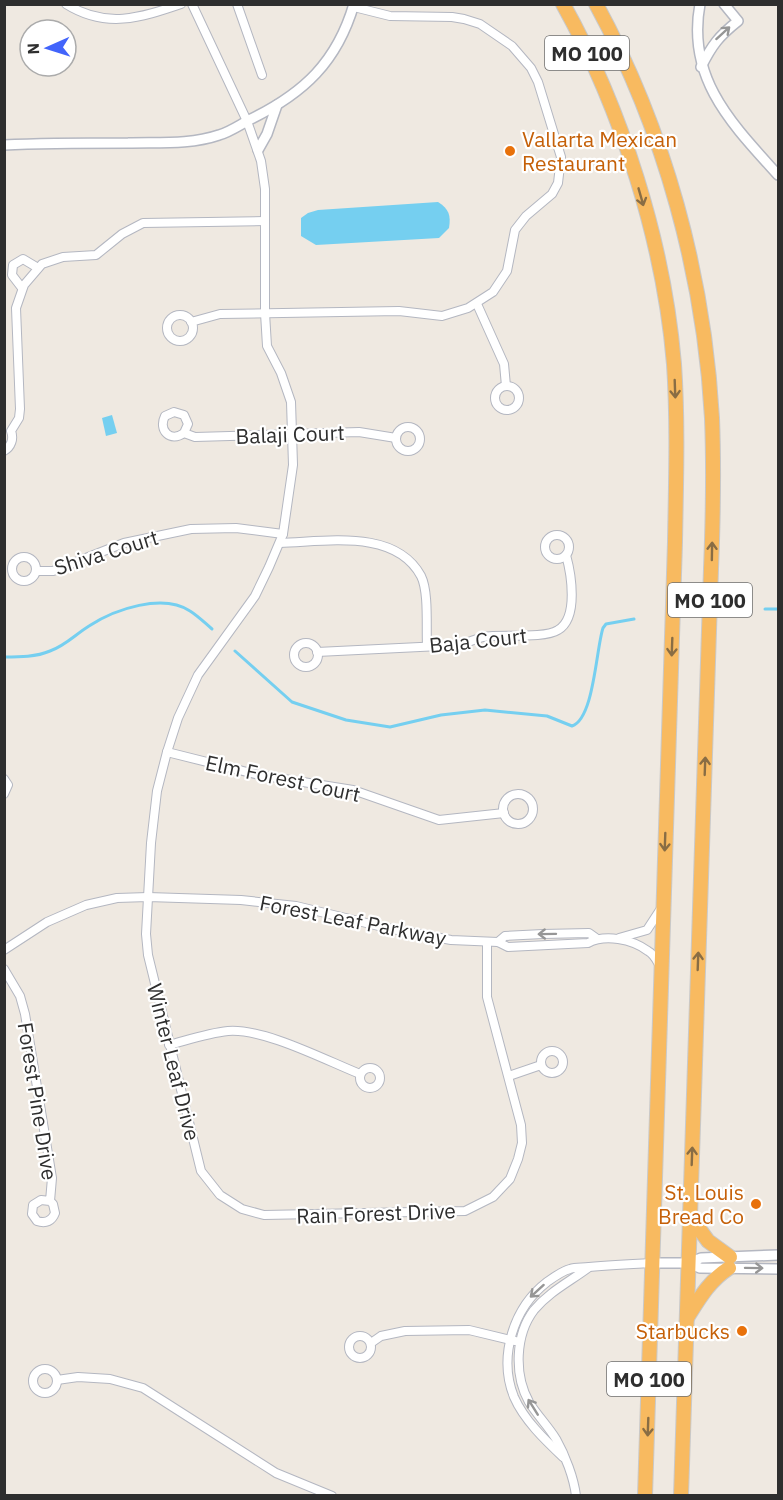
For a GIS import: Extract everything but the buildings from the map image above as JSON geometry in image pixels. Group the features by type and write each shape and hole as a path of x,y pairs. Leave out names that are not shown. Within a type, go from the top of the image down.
{"highway":[{"name":"MO 100","path":"563,4 609,102 639,189 660,275 674,364 675,542 645,1496"},
{"name":"MO 100","path":"596,5 632,80 650,125 681,221 701,318 711,408 712,538 681,1495"},
{"path":"686,1320 705,1290 730,1262 708,1241 690,1215"}],"street":[{"path":"66,4 93,17 111,20 148,15 181,4"},
{"name":"Winter Leaf Drive","path":"192,4 247,121 258,150 264,189 267,346 281,373 291,402 292,477 280,543 255,596 198,675 178,718 167,752 157,791 146,934 148,955 201,1171 220,1195 242,1209"},
{"path":"237,4 262,75"},
{"path":"700,4 697,20 698,45 701,67 711,89 736,128 778,175"},
{"path":"701,67 713,43 738,21 724,4"},
{"path":"4,145 188,141 219,135 278,105 308,83 336,48 354,6 378,14 452,17 480,24 512,46 531,68 538,82 561,157 558,183 552,194 526,216 515,230 507,271 492,292 477,304 442,316 399,311 220,314 191,322"},
{"path":"258,150 278,105"},
{"path":"4,451 10,446 13,436 8,429 19,418 20,409 16,308 22,288 38,267 54,259 96,255 122,234 143,223 265,221"},
{"path":"22,288 12,275 13,265 23,259 38,267"},
{"path":"477,304 504,364 506,386"},
{"name":"Balaji Court","path":"184,433 195,437 359,432 396,438"},
{"name":"Shiva Court","path":"36,571 53,571 124,543 191,530 236,528 283,534"},
{"path":"280,543 362,541 387,546 398,552 421,576 424,586 427,645"},
{"name":"Baja Court","path":"317,652 461,645 482,638 545,634 559,630 567,620 571,604 570,569 566,555"},
{"name":"Elm Forest Court","path":"167,752 259,775 353,790 439,820 504,813"},
{"path":"4,779 8,784 4,794"},
{"name":"Elm Forest Court","path":"512,795 527,796 533,805 532,815 525,822 514,824 506,818 504,813 504,802 512,795"},
{"name":"Forest Leaf Parkway","path":"4,950 47,922 86,905 117,898 148,897 241,900 296,906 387,928 451,940 498,942 508,947 588,943 597,938"},
{"name":"Forest Leaf Parkway","path":"617,939 647,930 662,905"},
{"name":"Forest Leaf Parkway","path":"498,942 505,936 589,933 597,938 617,939 647,949 662,969"},
{"name":"Rain Forest Drive","path":"242,1209 264,1215 465,1211 493,1197 510,1179 522,1143 521,1125 487,997 487,942"},
{"name":"Forest Pine Drive","path":"4,969 20,996 25,1014 52,1178 50,1201"},
{"path":"169,1045 226,1031 247,1031 261,1034 360,1074"},
{"path":"509,1076 541,1065"},
{"path":"730,1262 778,1255"},
{"path":"563,1457 532,1424 517,1402 509,1379 510,1341 520,1311 534,1293 556,1275 570,1269 588,1267 688,1263 701,1258 778,1269"},
{"path":"576,1496 571,1474 557,1440 537,1414 524,1389 520,1377 520,1341 525,1326 542,1301 588,1267"},
{"path":"371,1343 381,1336 405,1331 469,1330 510,1341 520,1341"},
{"path":"57,1380 78,1377 110,1379 143,1388 276,1473 332,1496"}],"water":[{"path":"438,202 445,207 450,219 449,228 439,238 316,245 301,236 301,218 318,210"},
{"path":"112,415 117,433 106,436 102,418"}],"waterway":[{"path":"4,657 45,653 61,646 89,626 112,614 153,603 179,606 193,613 212,629"},
{"path":"765,609 778,609"},
{"path":"235,651 292,702 346,720 390,727 441,715 485,710 547,716 572,726 579,721 590,697 603,628 606,624 634,619"}],"place":[{"name":"Vallarta Mexican Restaurant","path":"510,151"},
{"name":"St. Louis Bread Co","path":"756,1204"},
{"name":"Starbucks","path":"742,1331"}]}
